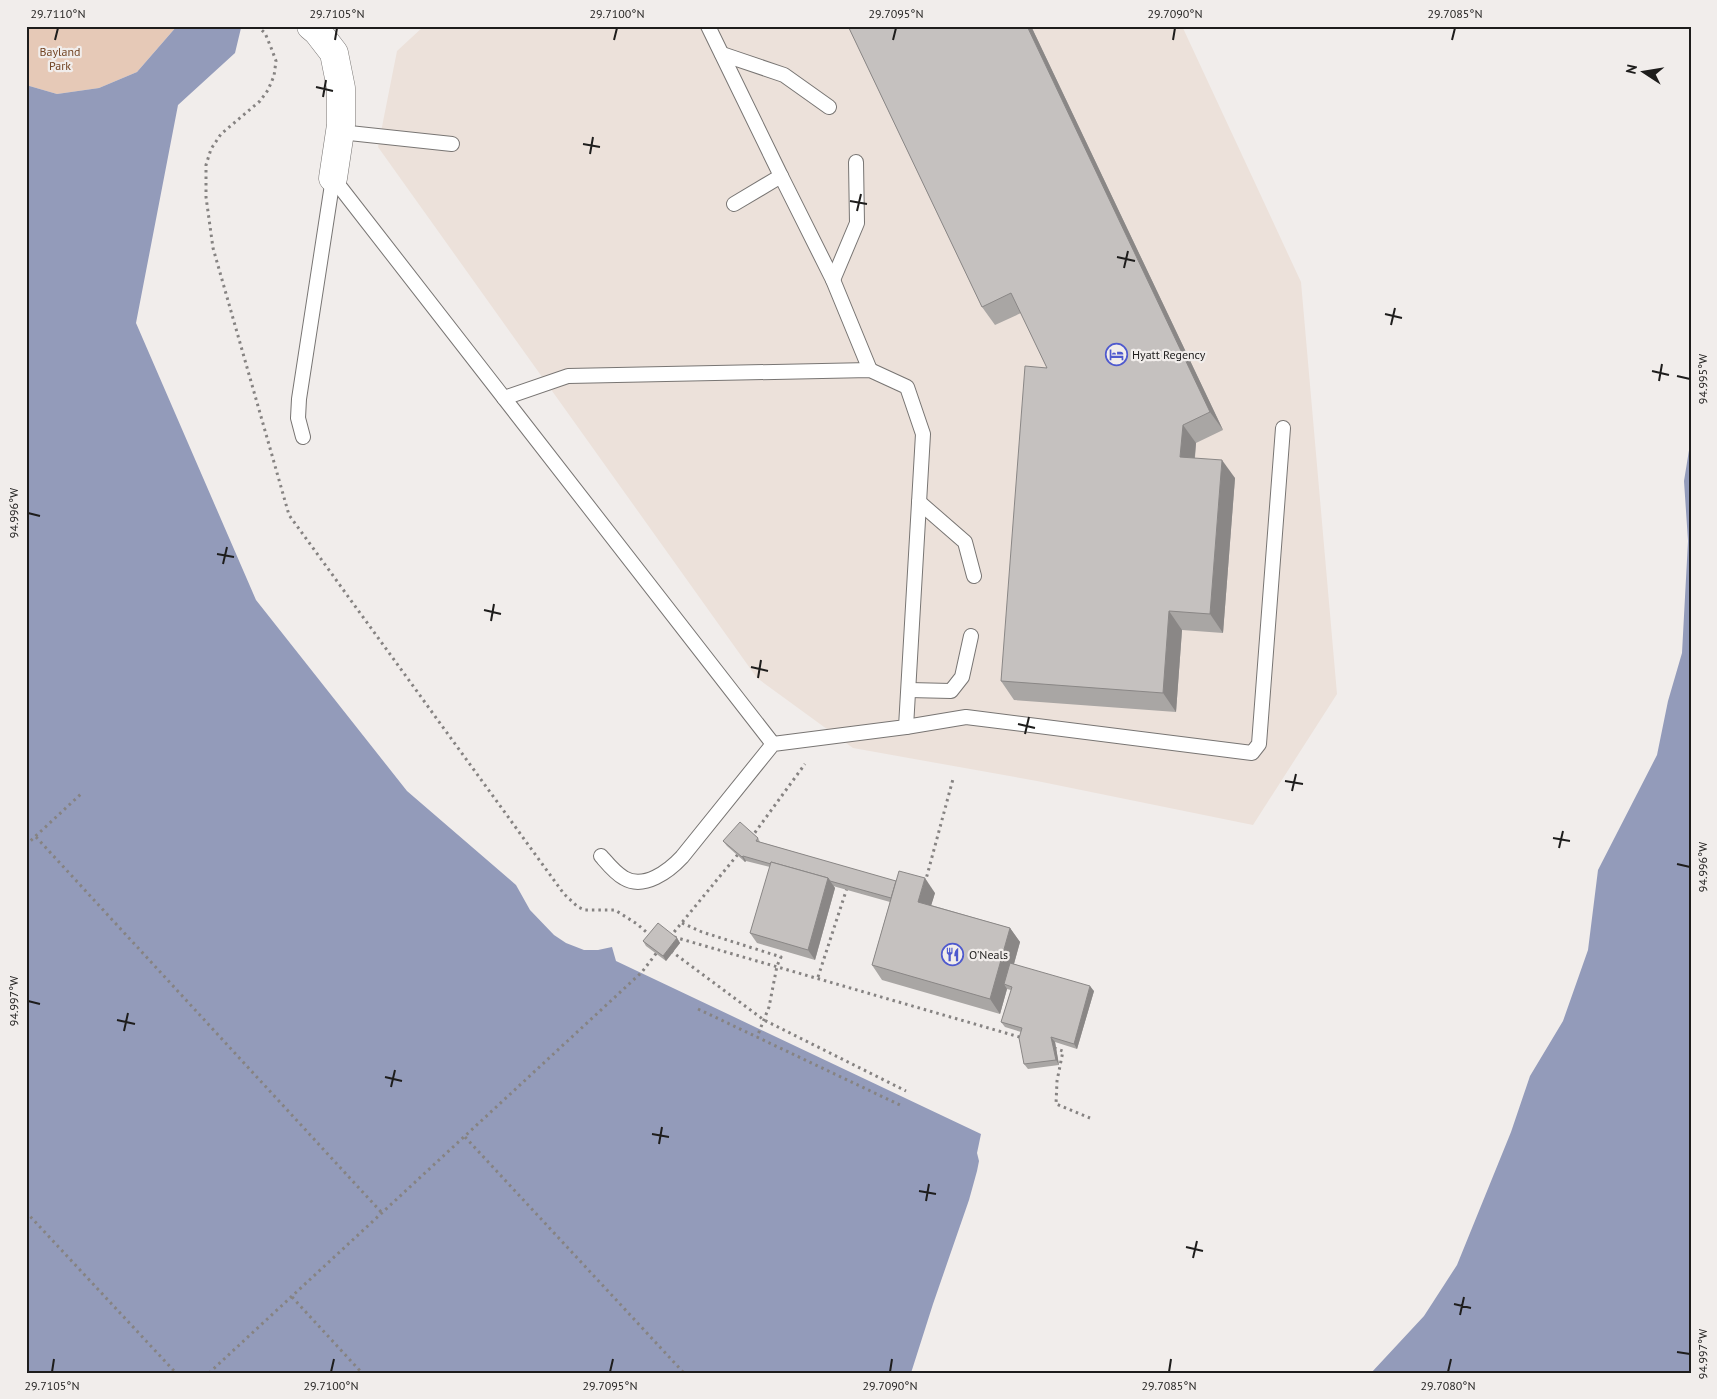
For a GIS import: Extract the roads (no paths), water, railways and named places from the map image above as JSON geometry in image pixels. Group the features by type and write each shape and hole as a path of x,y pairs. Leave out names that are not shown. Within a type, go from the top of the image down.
{"street":[{"path":"311,26 334,53 341,88 340,132 333,178"}],"lane":[{"path":"708,26 834,280 870,370"},
{"path":"722,54 784,75 830,106"},
{"path":"340,132 452,144"},
{"path":"834,280 857,223 856,162"},
{"path":"734,204 781,176"},
{"path":"333,178 773,744"},
{"path":"303,437 298,418 299,399 333,178"},
{"path":"504,398 568,376 870,370 907,387 924,434 906,727"},
{"path":"601,856 622,878 632,882 641,882 671,869 773,744 906,727 966,717 1252,753 1259,744 1283,428"},
{"path":"919,502 965,542 974,576"},
{"path":"909,690 951,691 962,678 971,636"}],"water":[{"path":"177,26 239,26 241,28 235,53 178,105 136,323 256,600 407,791 516,885 530,910 554,935 566,943 584,950 612,947 616,961 981,1134 977,1153 979,1161 969,1200 911,1373 26,1373 26,85 57,94 99,88 137,72"},
{"path":"1691,438 1691,1373 1371,1373 1424,1316 1457,1265 1511,1132 1530,1076 1563,1021 1588,950 1598,870 1657,755 1668,701 1682,653 1688,541 1684,481"}],"place":[{"name":"Hyatt Regency","path":"1116,355"},
{"name":"O'Neals","path":"953,955"}],"park label":[{"name":"Bayland Park","path":"60,59"}]}
